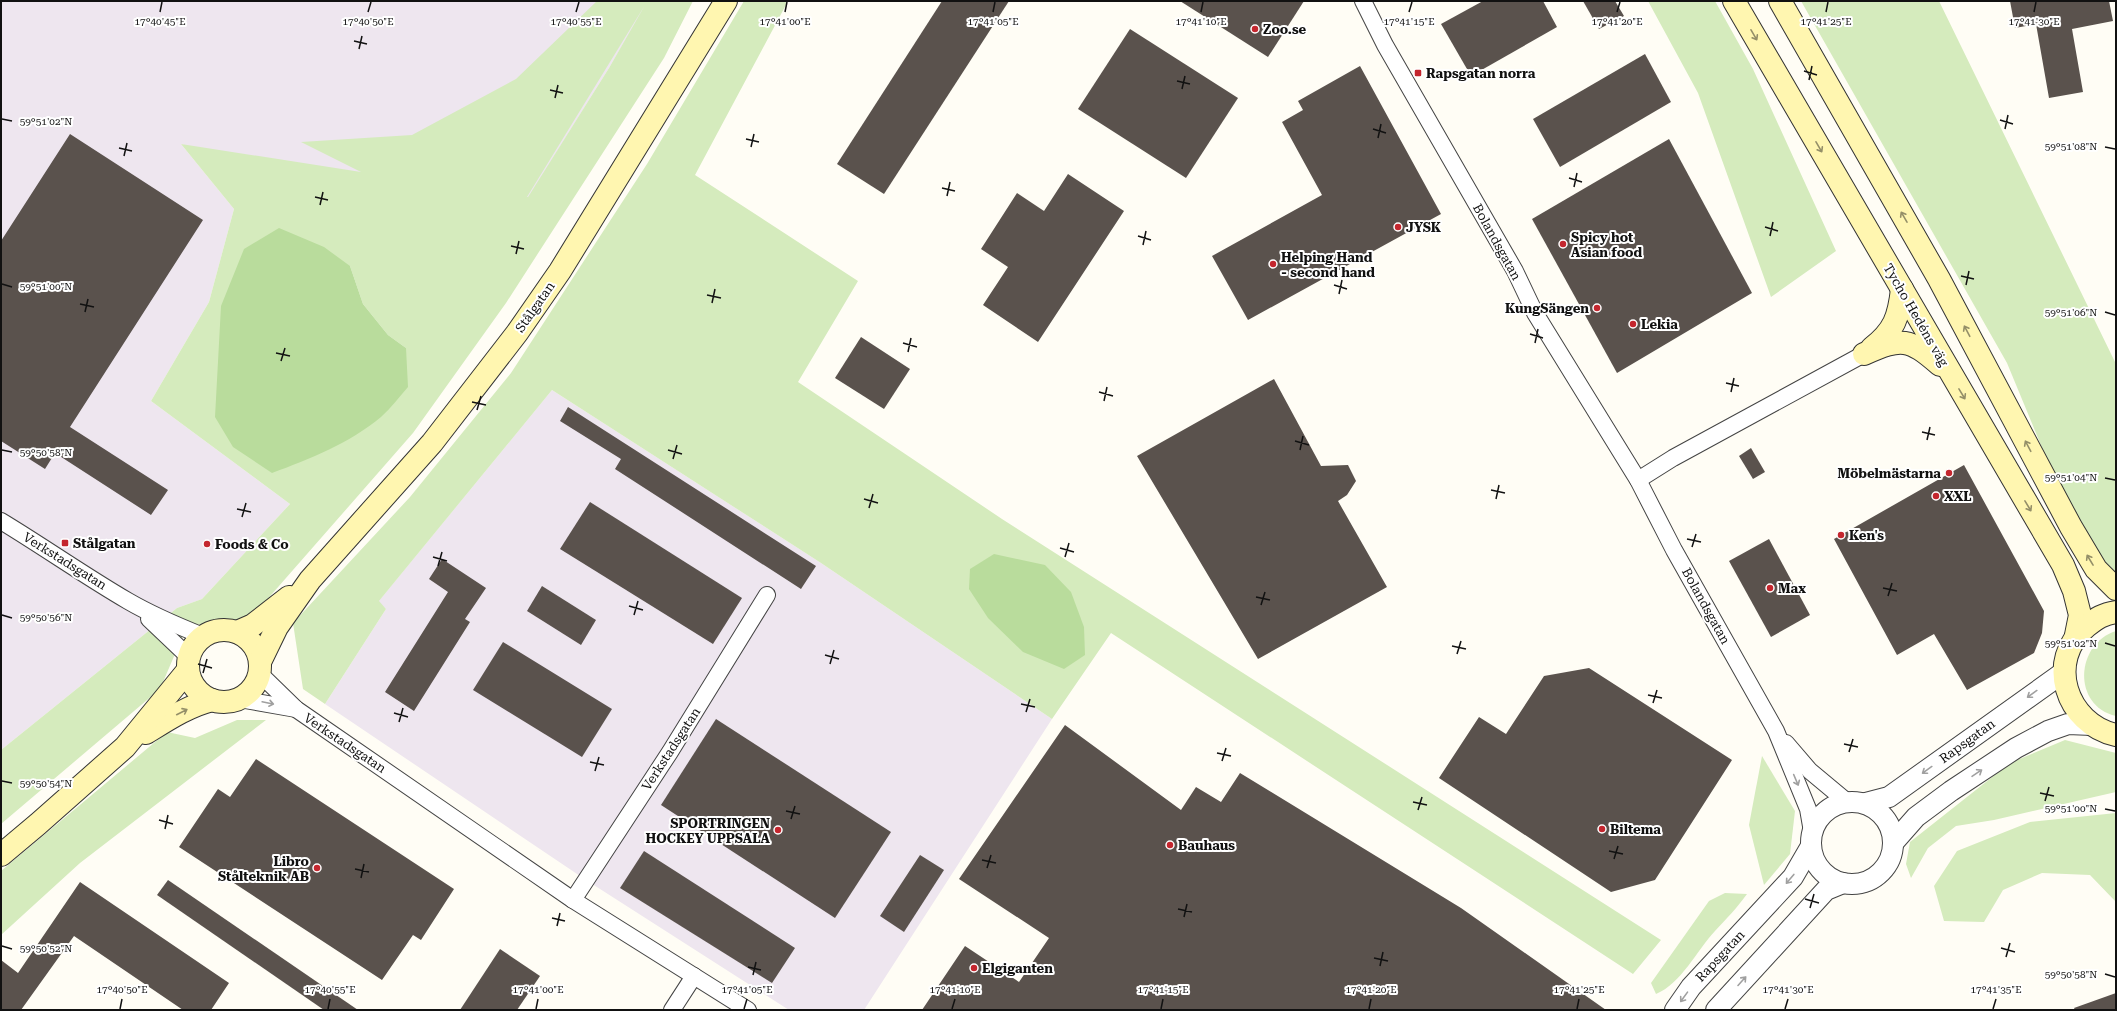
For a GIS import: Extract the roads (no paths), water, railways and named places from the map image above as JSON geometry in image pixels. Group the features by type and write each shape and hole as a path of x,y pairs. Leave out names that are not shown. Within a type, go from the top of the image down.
{"main road":[{"name":"Tycho Hedéns väg","path":"1734,1 1950,374 2063,565 2074,591 2080,615 2076,635 2066,658 2064,672"},
{"path":"1780,1 1939,279 2071,527 2096,569 2116,589"},
{"name":"Stålgatan","path":"260,668 277,627 310,580 432,443 517,333 560,272 725,3"},
{"path":"1864,354 1885,338 1892,330 1900,305 1902,289"},
{"path":"1864,354 1888,344 1907,343 1920,347 1950,374"},
{"name":"Stålgatan","path":"237,632 262,619 310,580"},
{"path":"2076,635 2103,614 2116,612"},
{"path":"125,747 188,664 194,646 203,636 215,631 228,630 237,632 251,641 257,651 260,668 255,684 248,693 240,699 223,702 212,700 202,695 192,682 188,664"},
{"path":"2064,672 2067,692 2077,710 2092,725 2116,735"},
{"path":"1,855 125,747 171,717 199,703 212,700"}],"street":[{"name":"Bolandsgatan","path":"1363,1 1385,45 1515,272 1535,312 1638,480 1674,550 1776,731 1808,809 1811,839"},
{"path":"1638,480 1672,458 1864,354"},
{"name":"Verkstadsgatan","path":"1,522 51,551 128,602 164,632 188,664"},
{"name":"Verkstadsgatan","path":"573,900 670,752 767,596"},
{"name":"Verkstadsgatan","path":"128,602 172,624 203,636"},
{"name":"Verkstadsgatan","path":"260,668 296,709 573,900 748,1010"},
{"name":"Rapsgatan","path":"1856,802 1889,796 2064,672"},
{"name":"Verkstadsgatan","path":"240,699 296,709"},
{"path":"1894,842 1916,817 1951,791 2016,748 2048,731 2068,724 2092,725"},
{"name":"Bolandsgatan","path":"1776,731 1810,771 1856,802"},
{"path":"1716,1010 1826,890 1843,884 1862,883 1879,875 1891,859 1894,842 1890,826 1880,812 1856,802 1828,808 1818,819 1811,839 1816,863 1827,876 1843,884"},
{"name":"Rapsgatan","path":"1675,1010 1691,987 1793,877 1811,839"},
{"path":"672,1010 694,976"}],"place":[{"name":"Zoo.se","path":"1255,29"},
{"name":"Rapsgatan norra","path":"1418,73"},
{"name":"JYSK","path":"1398,227"},
{"name":"Spicy hot Asian food","path":"1563,244"},
{"name":"Helping Hand - second hand","path":"1273,264"},
{"name":"KungSängen","path":"1597,308"},
{"name":"Lekia","path":"1633,324"},
{"name":"Möbelmästarna","path":"1949,473"},
{"name":"XXL","path":"1936,496"},
{"name":"Ken's","path":"1841,535"},
{"name":"Stålgatan","path":"65,543"},
{"name":"Foods & Co","path":"207,544"},
{"name":"Max","path":"1770,588"},
{"name":"Biltema","path":"1602,829"},
{"name":"SPORTRINGEN HOCKEY UPPSALA","path":"778,830"},
{"name":"Bauhaus","path":"1170,845"},
{"name":"Libro Stålteknik AB","path":"317,868"},
{"name":"Elgiganten","path":"974,968"}]}
